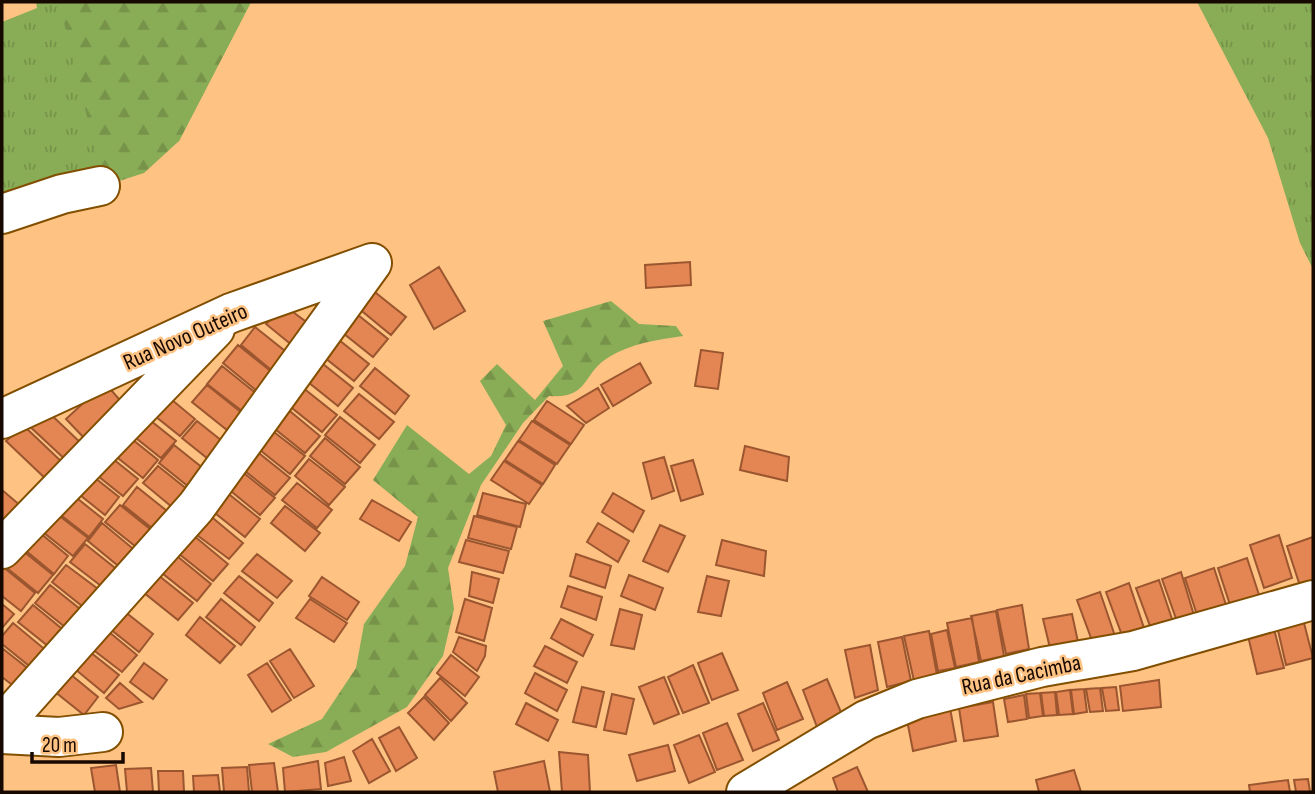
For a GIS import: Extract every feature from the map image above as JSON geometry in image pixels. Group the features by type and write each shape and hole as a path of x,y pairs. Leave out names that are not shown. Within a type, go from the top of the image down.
{"street":[{"path":"2,214 62,194 100,186"},
{"name":"Rua Novo Outeiro","path":"2,419 232,313 372,263 196,507 2,725"},
{"path":"2,549 232,313"},
{"name":"Rua da Cacimba","path":"746,792 866,720 917,699 1042,667 1155,645 1313,600"},
{"path":"2,734 59,737 103,733"}],"green space":[{"path":"36,2 251,2 179,141 2,232 2,22 37,8"},
{"path":"59,2 251,2 179,141 144,173 104,186"},
{"path":"1197,2 1313,2 1313,269 1300,243 1268,138"},
{"path":"611,301 639,324 676,326 683,336 645,343 618,352 600,363 579,389 562,396 549,396 523,423 481,485 448,568 454,609 443,656 407,707 326,752 293,757 268,744 322,719 356,668 364,624 405,566 418,517 373,480 407,425 469,474 491,456 506,425 480,381 497,364 535,400 563,366 543,321"}],"building":[{"path":"690,262 691,285 646,288 645,265"},
{"path":"439,267 465,311 434,329 410,285"},
{"path":"371,289 406,317 391,335 357,307"},
{"path":"289,309 309,324 293,346 266,324 279,310"},
{"path":"353,311 388,339 373,357 338,329"},
{"path":"255,327 290,355 275,373 241,345"},
{"path":"334,336 369,364 354,381 319,353"},
{"path":"238,345 273,373 257,391 223,363"},
{"path":"701,350 723,353 718,389 695,386"},
{"path":"318,360 353,388 338,406 303,378"},
{"path":"640,363 651,383 613,406 601,385"},
{"path":"222,366 257,394 242,411 207,384"},
{"path":"375,368 409,396 395,414 360,386"},
{"path":"105,383 125,406 87,441 66,419"},
{"path":"207,385 242,413 227,430 192,402"},
{"path":"302,387 337,415 322,432 287,404"},
{"path":"598,388 609,408 586,423 567,406"},
{"path":"160,390 195,419 180,436 145,408"},
{"path":"359,394 394,422 379,439 344,411"},
{"path":"547,401 584,425 571,444 534,420"},
{"path":"285,407 320,436 305,453 270,425"},
{"path":"44,408 83,445 68,462 25,422"},
{"path":"141,413 176,441 161,458 126,430"},
{"path":"340,417 375,445 360,463 325,435"},
{"path":"197,421 232,449 217,466 182,438"},
{"path":"532,421 570,445 557,464 519,440"},
{"path":"24,426 64,464 48,481 6,441"},
{"path":"270,429 305,456 290,474 255,446"},
{"path":"123,432 158,460 143,478 108,450"},
{"path":"325,438 360,467 345,484 310,456"},
{"path":"518,441 555,465 543,484 505,460"},
{"path":"174,445 209,473 194,491 159,463"},
{"path":"745,446 789,457 787,481 740,470"},
{"path":"255,450 290,478 275,495 240,467"},
{"path":"103,451 138,479 123,496 88,468"},
{"path":"664,457 674,491 652,499 643,463"},
{"path":"309,459 345,487 329,505 295,476"},
{"path":"693,460 703,494 681,501 671,466"},
{"path":"504,461 542,485 529,504 491,480"},
{"path":"158,466 193,494 178,512 143,483"},
{"path":"85,470 119,497 105,515 70,487"},
{"path":"240,470 275,498 260,515 226,487"},
{"path":"297,483 332,510 317,528 282,500"},
{"path":"137,487 172,515 157,532 123,505"},
{"path":"2,490 21,506 5,522 2,520"},
{"path":"68,491 103,519 89,537 53,509"},
{"path":"225,491 260,519 245,537 210,509"},
{"path":"483,493 526,504 520,527 477,515"},
{"path":"613,493 644,511 633,532 602,512"},
{"path":"372,500 411,522 399,541 360,519"},
{"path":"120,505 155,533 140,550 105,522"},
{"path":"285,506 320,533 305,551 271,523"},
{"path":"53,511 88,538 73,556 38,528"},
{"path":"208,514 243,543 229,559 193,532"},
{"path":"474,516 517,527 511,549 468,538"},
{"path":"102,523 137,552 122,569 88,541"},
{"path":"598,523 629,541 618,562 587,542"},
{"path":"660,525 685,536 668,572 643,561"},
{"path":"34,528 68,556 54,574 19,545"},
{"path":"193,535 228,564 213,581 178,553"},
{"path":"1279,535 1292,578 1264,588 1250,545"},
{"path":"1313,537 1313,585 1301,589 1287,546"},
{"path":"466,540 509,551 503,573 459,562"},
{"path":"722,540 766,551 764,576 716,565"},
{"path":"85,544 120,572 105,589 70,562"},
{"path":"18,547 53,575 38,593 3,565"},
{"path":"257,554 292,581 277,598 242,571"},
{"path":"576,554 611,566 605,588 570,576"},
{"path":"177,556 211,584 197,601 162,573"},
{"path":"1247,558 1261,601 1232,611 1218,568"},
{"path":"66,565 102,592 87,610 52,582"},
{"path":"2,566 35,593 21,611 2,596"},
{"path":"1214,568 1228,611 1199,621 1185,578"},
{"path":"472,572 499,579 493,603 469,596"},
{"path":"1181,572 1196,622 1179,627 1162,579"},
{"path":"158,575 193,603 178,620 143,592"},
{"path":"629,575 663,588 655,610 621,596"},
{"path":"239,576 273,603 259,621 224,593"},
{"path":"707,576 729,581 721,616 698,612"},
{"path":"322,577 359,602 347,620 309,596"},
{"path":"1159,580 1175,628 1153,634 1136,588"},
{"path":"1129,583 1145,631 1123,638 1106,592"},
{"path":"50,585 85,613 70,631 35,603"},
{"path":"568,586 602,597 596,620 561,607"},
{"path":"1100,592 1116,639 1094,646 1077,600"},
{"path":"221,599 255,627 241,645 206,617"},
{"path":"310,599 347,623 334,642 296,618"},
{"path":"465,599 492,608 484,641 456,632"},
{"path":"2,604 14,614 2,628"},
{"path":"33,605 67,633 53,650 18,622"},
{"path":"1022,605 1029,649 1006,654 997,610"},
{"path":"119,607 153,634 139,652 104,624"},
{"path":"620,609 642,615 634,649 611,645"},
{"path":"996,611 1004,656 981,661 971,616"},
{"path":"1072,614 1078,642 1050,648 1043,619"},
{"path":"200,617 235,646 220,663 186,635"},
{"path":"972,618 979,662 956,667 947,623"},
{"path":"561,619 593,635 583,656 551,638"},
{"path":"1303,619 1313,658 1286,665 1277,626"},
{"path":"13,623 48,652 33,669 2,644 2,636"},
{"path":"103,627 137,655 122,672 87,645"},
{"path":"1274,629 1284,668 1257,674 1248,636"},
{"path":"947,630 955,668 938,671 931,634"},
{"path":"929,631 937,675 914,681 904,636"},
{"path":"459,637 486,646 485,656 477,671 453,652"},
{"path":"902,637 911,681 887,687 878,642"},
{"path":"870,645 878,690 855,698 845,650"},
{"path":"545,646 577,662 567,683 534,666"},
{"path":"2,648 31,671 16,688 2,677"},
{"path":"85,648 119,675 104,693 70,665"},
{"path":"290,649 314,686 294,698 270,661"},
{"path":"722,653 738,690 712,700 698,663"},
{"path":"451,655 479,677 465,696 437,673"},
{"path":"144,663 167,680 153,699 130,682"},
{"path":"267,663 291,700 272,712 248,675"},
{"path":"693,665 709,703 683,713 668,677"},
{"path":"64,669 98,697 84,715 49,687"},
{"path":"535,673 567,690 557,711 525,693"},
{"path":"664,677 679,714 654,724 639,687"},
{"path":"440,678 467,703 451,721 425,695"},
{"path":"827,679 843,717 817,727 803,690"},
{"path":"1159,680 1161,707 1123,711 1120,686"},
{"path":"787,682 803,719 777,730 763,693"},
{"path":"120,683 142,702 119,709 106,698"},
{"path":"582,687 604,692 596,727 573,722"},
{"path":"1116,687 1119,710 1106,711 1102,688"},
{"path":"1100,688 1103,711 1090,712 1086,689"},
{"path":"1084,689 1087,712 1074,714 1071,690"},
{"path":"1070,690 1073,714 1059,715 1056,692"},
{"path":"1055,692 1057,715 1044,716 1041,693"},
{"path":"1040,693 1043,716 1029,718 1026,694"},
{"path":"612,694 634,699 626,734 604,730"},
{"path":"1024,695 1027,719 1008,722 1004,699"},
{"path":"424,697 449,723 434,740 408,713"},
{"path":"993,702 998,736 964,741 959,708"},
{"path":"526,703 558,720 548,741 516,724"},
{"path":"763,703 779,740 753,751 738,714"},
{"path":"950,708 956,741 913,751 907,720"},
{"path":"727,723 743,760 717,770 703,733"},
{"path":"399,727 417,758 396,771 379,738"},
{"path":"699,735 715,772 689,783 674,745"},
{"path":"372,739 390,771 369,783 353,751"},
{"path":"668,745 675,771 637,781 629,755"},
{"path":"559,752 588,755 590,792 562,792"},
{"path":"344,757 351,781 328,786 325,763"},
{"path":"318,761 321,789 285,792 283,768"},
{"path":"544,761 550,792 498,792 494,772"},
{"path":"274,763 278,792 252,792 249,765"},
{"path":"116,765 120,792 95,792 91,768"},
{"path":"247,767 249,792 224,792 222,768"},
{"path":"857,767 868,792 838,792 833,778"},
{"path":"151,768 153,792 127,792 125,769"},
{"path":"1074,770 1081,792 1039,792 1036,780"},
{"path":"158,771 183,771 184,792 159,792"},
{"path":"218,775 220,792 194,792 193,776"},
{"path":"1308,779 1310,792 1296,792 1294,780"},
{"path":"1288,780 1290,792 1250,792 1249,785"}]}
